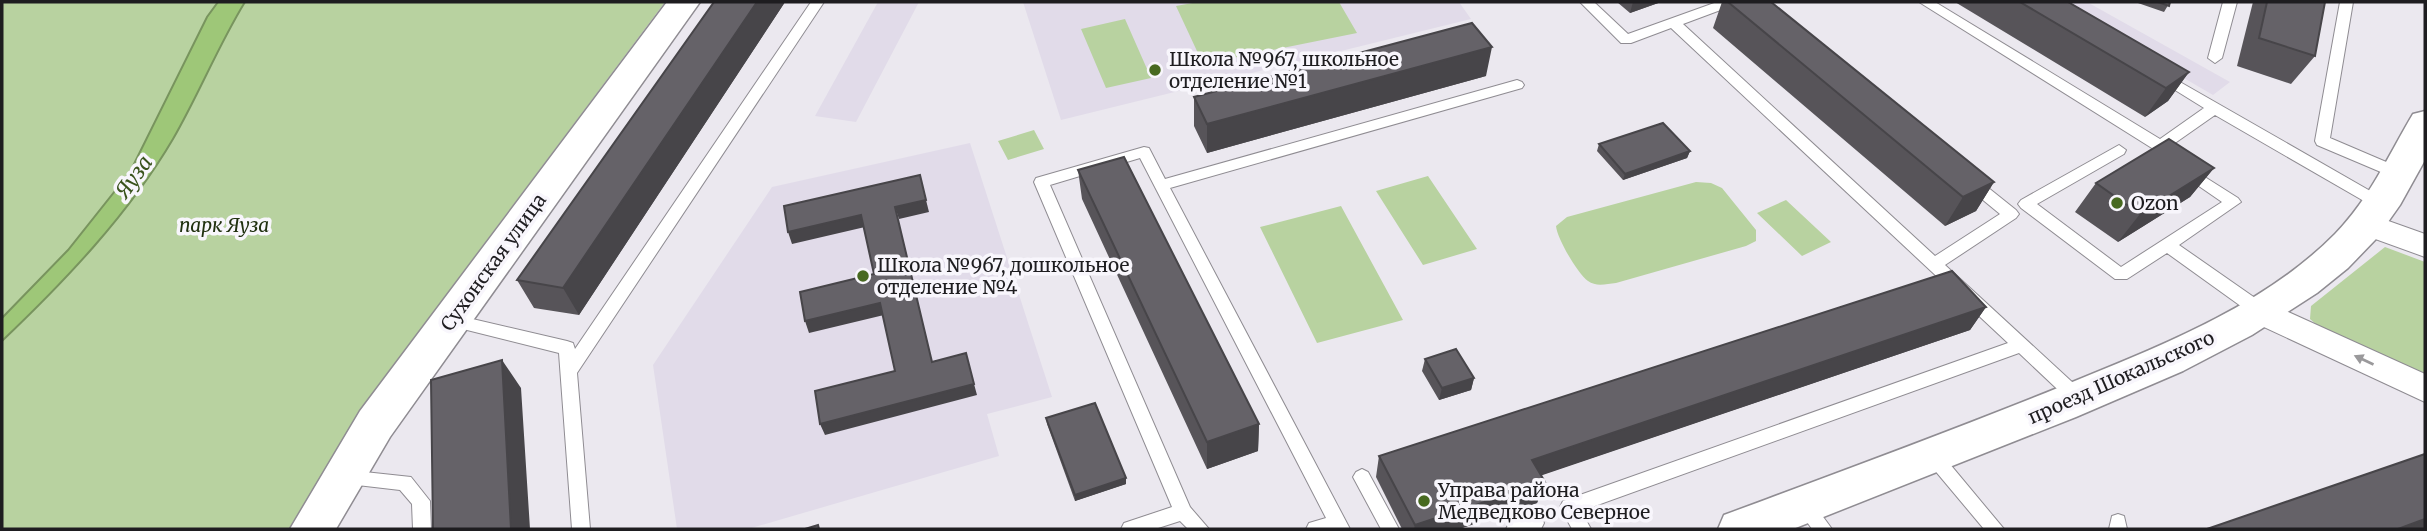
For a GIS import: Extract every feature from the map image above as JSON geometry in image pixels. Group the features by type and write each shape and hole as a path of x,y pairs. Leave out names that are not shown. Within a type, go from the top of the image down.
{"street":[{"name":"Сухонская улица","path":"312,529 375,424 684,2"},
{"name":"проезд Шокальского","path":"1740,529 1814,517 1933,456 2171,359 2262,312 2334,258 2382,200 2425,123"},
{"path":"2382,200 2425,246"},
{"path":"2262,312 2425,389"}],"lane":[{"path":"569,372 817,2"},
{"path":"1586,2 1626,40 1674,23 1708,5 1729,2"},
{"path":"1926,2 2160,146 2215,108"},
{"path":"2216,58 2230,2"},
{"path":"2346,2 2322,141 2382,200"},
{"path":"1674,23 2078,398"},
{"path":"2146,68 2382,200"},
{"path":"1162,185 1517,85"},
{"path":"2119,150 2026,204 2121,275 2233,202 2170,162"},
{"path":"1200,529 1183,512 1041,182 1144,152 1339,525 1315,529"},
{"path":"1934,264 2011,214 1958,171"},
{"path":"2168,245 2262,312"},
{"path":"451,320 567,348 581,529"},
{"path":"1582,529 1569,506 2022,345"},
{"path":"1933,456 1995,529"},
{"path":"343,477 405,483 421,501 422,529"},
{"path":"1362,477 1390,529"},
{"path":"1130,529 1183,512"},
{"path":"1515,529 1535,523"}],"shaded area":[{"path":"878,2 919,2 856,122 815,116"},
{"name":"Школа №967, школьное отделение №1","path":"1023,2 1459,2 1471,19 1061,120"},
{"path":"2053,2 2087,2 2230,82 2213,95"},
{"name":"Школа №967, дошкольное отделение №4","path":"970,143 1052,397 987,414 999,456 748,529 677,529 653,365 772,187"}],"green space":[{"name":"парк Яуза","path":"2,2 665,2 443,299 354,425 292,529 2,529"},
{"path":"1198,2 1339,2 1357,33 1203,64 1176,6"},
{"path":"1125,19 1151,78 1106,88 1081,29"},
{"path":"1034,130 1044,149 1008,160 998,141"},
{"path":"1428,176 1477,249 1423,265 1376,191"},
{"path":"1696,182 1711,183 1722,188 1756,230 1756,241 1616,283 1601,285 1591,283 1584,277 1560,239 1556,226 1567,217"},
{"path":"1786,200 1831,242 1802,256 1757,213"},
{"path":"1341,206 1403,320 1317,343 1260,227"},
{"path":"2385,247 2425,262 2425,378 2324,331 2310,319 2311,306"}],"water":[{"name":"Яуза","path":"218,2 245,2 156,167 94,246 2,341 2,318 68,250 130,172 207,17"}],"building":[{"path":"714,2 757,2 563,288 517,280"},
{"path":"1728,2 1771,2 1994,182 1963,197"},
{"path":"2020,2 2068,2 2189,72 2166,88"},
{"path":"2267,2 2325,2 2315,56 2259,38"},
{"path":"1472,23 1492,47 1207,124 1194,97"},
{"path":"1663,123 1690,151 1625,174 1599,144"},
{"path":"2169,139 2214,168 2140,214 2096,183"},
{"path":"1124,157 1259,424 1207,442 1078,170"},
{"path":"920,175 926,200 895,207 932,362 966,353 974,384 820,424 815,391 895,371 880,303 805,321 800,292 874,274 861,215 788,232 784,206"},
{"path":"1952,271 1986,307 1532,460 1545,482 1415,525 1379,456"},
{"path":"1456,349 1474,378 1442,388 1425,359"},
{"path":"502,360 511,529 433,529 431,380"},
{"path":"1095,403 1126,478 1075,495 1046,418"},
{"path":"2425,454 2425,519 2398,529 2207,529"}],"place":[{"name":"Школа №967, школьное отделение №1","path":"1155,70"},
{"name":"Ozon","path":"2117,203"},
{"name":"Школа №967, дошкольное отделение №4","path":"863,276"},
{"name":"Управа района Медведково Северное","path":"1424,501"}]}
